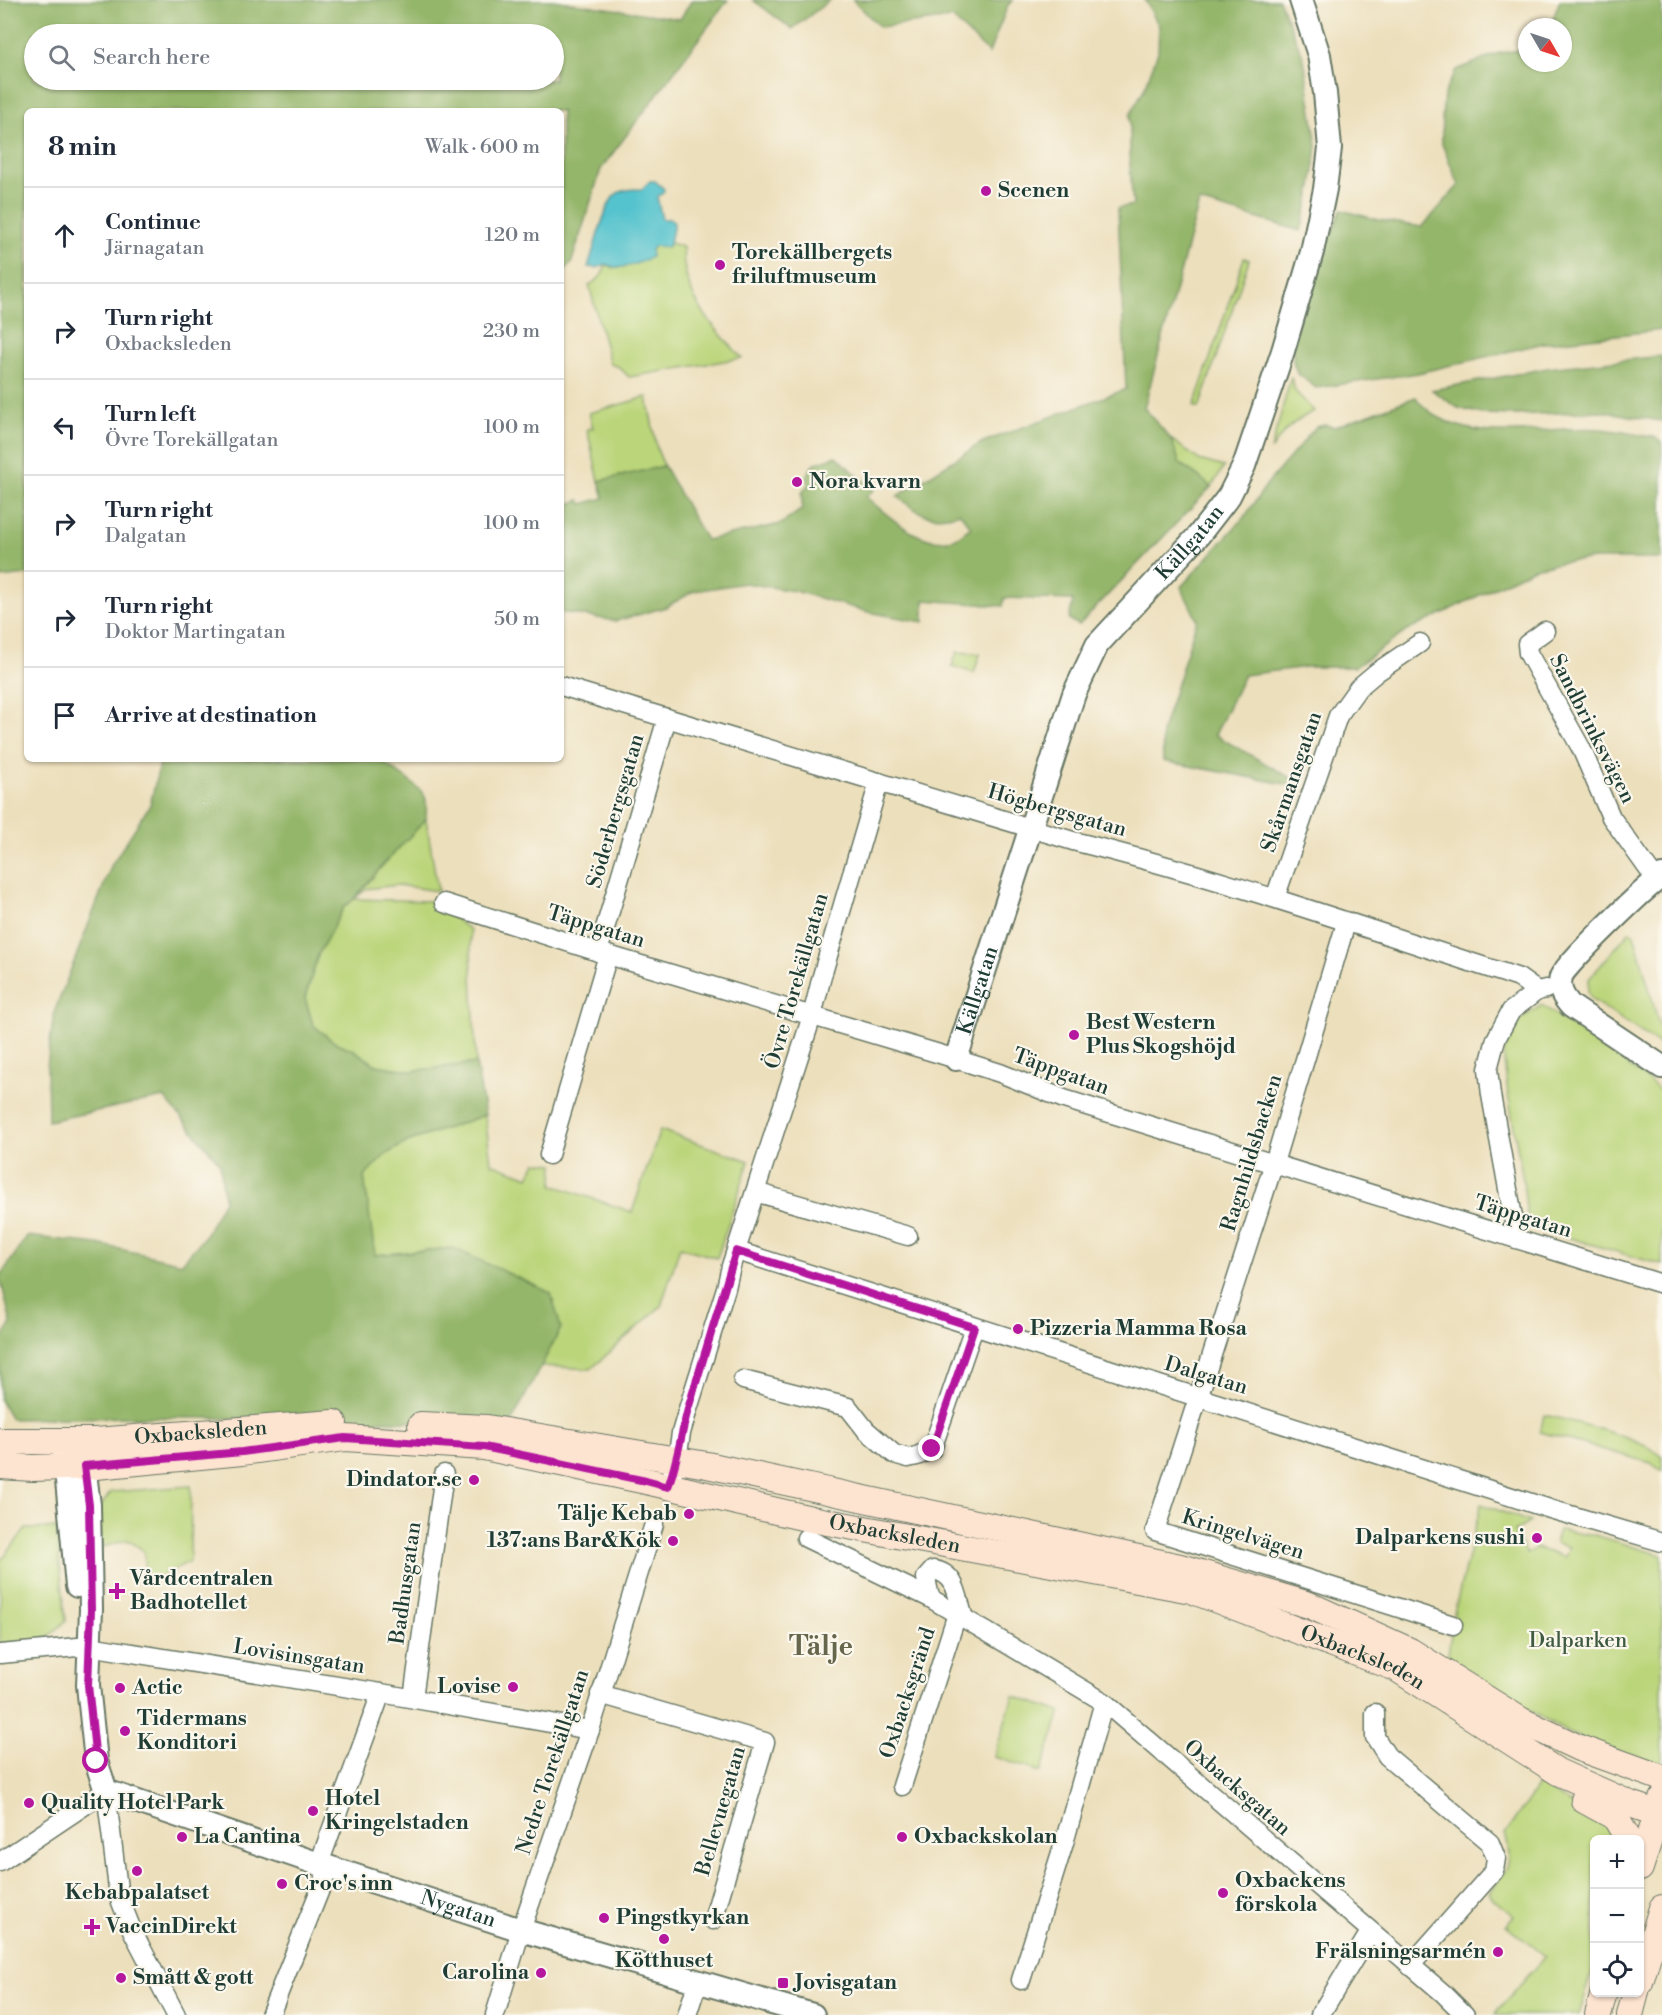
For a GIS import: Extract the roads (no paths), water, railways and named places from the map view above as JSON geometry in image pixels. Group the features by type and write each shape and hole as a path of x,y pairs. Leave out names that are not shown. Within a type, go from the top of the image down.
{"main road":[{"name":"Oxbacksleden","path":"74,1454 349,1422 488,1428 677,1460 1180,1567 1309,1605 1410,1651 1522,1721 1579,1748 1662,1779"},
{"name":"Oxbacksleden","path":"74,1454 242,1452 345,1438 484,1447 635,1478 811,1519 1191,1590 1396,1668 1558,1772 1596,1790 1660,1809"},
{"path":"0,1441 74,1454"},
{"path":"0,1466 33,1468 74,1454"},
{"path":"1532,1755 1540,1770 1581,1798 1615,1817 1626,1835"},
{"path":"1644,1856 1660,1809"},
{"path":"1644,1969 1662,1908"},
{"path":"1598,2015 1603,1997"},
{"path":"1630,2015 1635,1997"}],"street":[{"name":"Källgatan","path":"956,1059 1074,694 1097,645 1198,536 1229,496 1245,466 1283,351 1312,252 1325,189 1330,148 1319,55 1301,0"},
{"name":"Sandbrinksvägen","path":"1545,631 1527,644 1528,653 1581,748 1611,817 1659,878"},
{"name":"Skårmansgatan","path":"1275,898 1343,706 1358,688 1377,672 1420,643"},
{"name":"Högbergsgatan","path":"564,687 1073,841 1149,860 1275,898 1519,978 1537,991"},
{"name":"Söderbergsgatan","path":"549,1155 667,718"},
{"name":"Övre Torekällgatan","path":"668,1487 736,1251 812,1017 879,782"},
{"path":"1659,878 1561,974 1560,987 1562,996 1571,1006 1662,1068"},
{"name":"Täppgatan","path":"444,903 956,1059 999,1073 1064,1099 1662,1284"},
{"name":"Ragnhildsbacken","path":"1198,1396 1274,1163 1346,922"},
{"path":"1517,1239 1488,1069 1497,1039 1511,1011 1537,991 1560,987"},
{"path":"755,1192 908,1236"},
{"name":"Dalgatan","path":"736,1251 1550,1509 1662,1542"},
{"path":"743,1380 848,1407 866,1430 894,1454 908,1458 917,1456 932,1449 974,1327"},
{"name":"Kringelvägen","path":"1198,1396 1155,1531 1453,1625"},
{"path":"74,1454 89,1505 91,1610 88,1685 96,1761 106,1791 119,1897 132,1930 176,2015"},
{"name":"Badhusgatan","path":"413,1698 444,1474"},
{"name":"Nedre Torekällgatan","path":"495,2015 521,1930 590,1730 654,1524"},
{"name":"Oxbacksgatan","path":"806,1538 930,1598 1104,1702 1465,2015"},
{"path":"930,1598 926,1578 933,1570 939,1571 952,1580 956,1588 960,1616"},
{"name":"Oxbacksgränd","path":"902,1786 960,1616"},
{"name":"Lovisinsgatan","path":"0,1654 89,1646 413,1698 590,1730"},
{"path":"270,2015 324,1866 381,1693"},
{"name":"Bellevuegatan","path":"600,1694 765,1742 712,1920"},
{"path":"1021,1980 1104,1702"},
{"path":"1375,1713 1375,1737 1387,1756 1490,1843 1496,1858 1494,1871 1410,1966"},
{"path":"0,1862 106,1791"},
{"name":"Nygatan","path":"106,1791 324,1866 521,1930 813,2015"},
{"path":"1320,2015 1370,1932"},
{"path":"687,2015 698,1982"}],"water":[{"path":"650,181 655,181 664,189 663,193 657,197 662,219 670,219 674,223 670,243 667,247 654,246 651,250 651,257 628,266 617,267 606,264 597,268 588,267 611,200 621,192 642,189"}],"place":[{"name":"Scenen","path":"986,191"},
{"name":"Torekällbergets friluftmuseum","path":"720,265"},
{"name":"Nora kvarn","path":"797,482"},
{"name":"Best Western Plus Skogshöjd","path":"1074,1035"},
{"name":"Pizzeria Mamma Rosa","path":"1018,1329"},
{"name":"Dindator.se","path":"474,1480"},
{"name":"Tälje Kebab","path":"689,1514"},
{"name":"Dalparkens sushi","path":"1537,1538"},
{"name":"137:ans Bar&Kök","path":"673,1541"},
{"name":"Vårdcentralen Badhotellet","path":"117,1591"},
{"name":"Lovise","path":"513,1687"},
{"name":"Actic","path":"120,1688"},
{"name":"Tidermans Konditori","path":"125,1731"},
{"name":"Quality Hotel Park","path":"29,1803"},
{"name":"Hotel Kringelstaden","path":"313,1811"},
{"name":"La Cantina","path":"182,1837"},
{"name":"Oxbackskolan","path":"902,1837"},
{"name":"Kebabpalatset","path":"137,1871"},
{"name":"Croc's inn","path":"282,1884"},
{"name":"Oxbackens förskola","path":"1223,1893"},
{"name":"Pingstkyrkan","path":"604,1918"},
{"name":"VaccinDirekt","path":"92,1927"},
{"name":"Kötthuset","path":"664,1939"},
{"name":"Frälsningsarmén","path":"1498,1952"},
{"name":"Carolina","path":"541,1973"},
{"name":"Smått & gott","path":"121,1978"},
{"name":"Jovisgatan","path":"783,1983"}],"district":[{"name":"Tälje","path":"821,1647"}],"park label":[{"name":"Dalparken","path":"1578,1641"}]}
